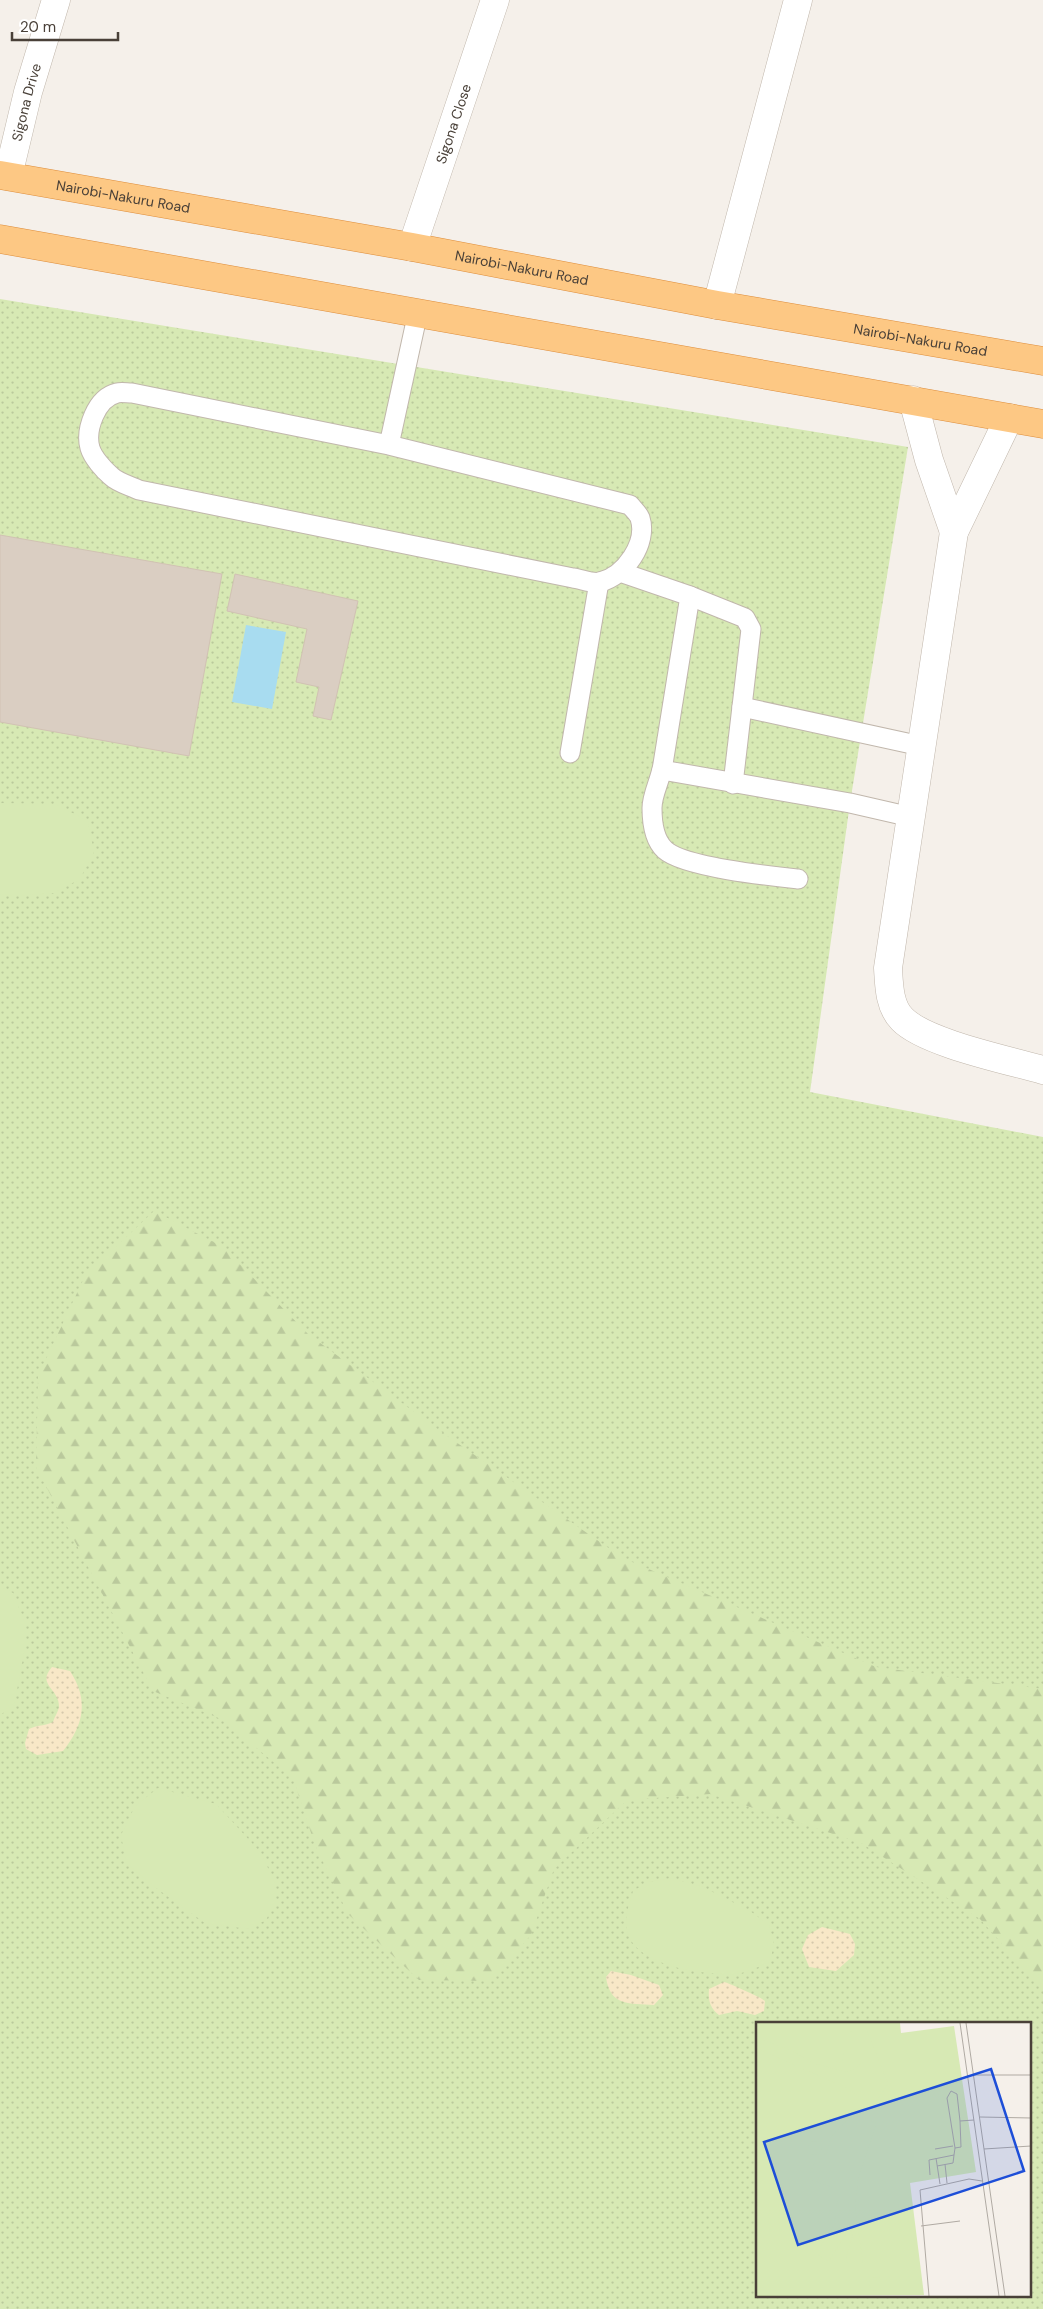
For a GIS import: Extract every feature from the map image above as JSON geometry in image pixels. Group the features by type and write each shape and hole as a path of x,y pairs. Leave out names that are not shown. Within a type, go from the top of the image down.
{"highway":[{"name":"Nairobi-Nakuru Road","path":"4,176 412,247 717,305 1043,360"},
{"path":"0,239 1043,424"}],"street":[{"name":"Sigona Drive","path":"4,176 56,0"},
{"name":"Sigona Close","path":"412,247 495,0"},
{"path":"717,305 798,0"},
{"path":"913,400 929,460 954,532"},
{"path":"1009,418 954,532 888,968 889,988 894,1008 902,1019 925,1035 1043,1070"}],"lane":[{"path":"390,445 418,312"},
{"path":"116,393 132,393 390,445 630,505 640,517 641,533 634,554 620,572 599,582 139,490 113,478 98,461 90,449 89,432 93,417 102,402 116,393"},
{"path":"620,572 690,596 745,618 751,629 733,784"},
{"path":"570,753 599,582"},
{"path":"690,596 662,770 652,806 653,826 658,842 666,851 682,859 715,867 798,879"},
{"path":"742,707 921,746"},
{"path":"662,770 733,784 850,803 911,817"}],"green space":[{"path":"0,299 908,447 850,803 810,1092 1043,1137 1043,2309 0,2309"},
{"path":"0,803 55,804 88,821 94,852 80,879 54,893 17,896 0,894"},
{"path":"154,1211 223,1247 308,1334 440,1431 623,1558 876,1667 1043,1689 1043,1990 980,1919 861,1843 710,1794 627,1800 554,1869 531,1935 490,1981 419,1980 348,1914 315,1845 293,1778 221,1719 153,1691 36,1467 38,1376 85,1276"},
{"path":"0,1586 13,1593 24,1620 24,1653 14,1706 0,1715"},
{"path":"158,1788 216,1804 261,1853 275,1883 275,1902 266,1920 248,1929 205,1923 156,1888 126,1863 121,1835 135,1806"},
{"path":"671,1878 703,1887 750,1911 769,1925 774,1944 770,1962 738,1974 707,1973 691,1971 660,1962 647,1956 636,1947 629,1937 626,1925 633,1891 648,1882"}],"sand":[{"path":"52,1667 70,1671 80,1692 82,1712 76,1732 63,1751 37,1755 26,1749 25,1743 29,1729 53,1722 59,1707 56,1696 47,1683 46,1678"},
{"path":"822,1927 850,1934 855,1944 854,1955 836,1971 809,1967 802,1949 808,1935"},
{"path":"611,1971 631,1975 659,1985 663,1995 654,2005 622,2002 612,1994 608,1987 606,1977"},
{"path":"724,1982 763,1999 765,2001 764,2011 755,2015 737,2011 719,2015 710,2004 709,1989"}],"water":[{"path":"246,625 286,632 272,709 232,702"}],"building":[{"path":"0,535 222,574 189,756 0,722"},
{"path":"235,574 358,601 331,720 313,716 319,687 296,682 307,629 227,611"}]}
